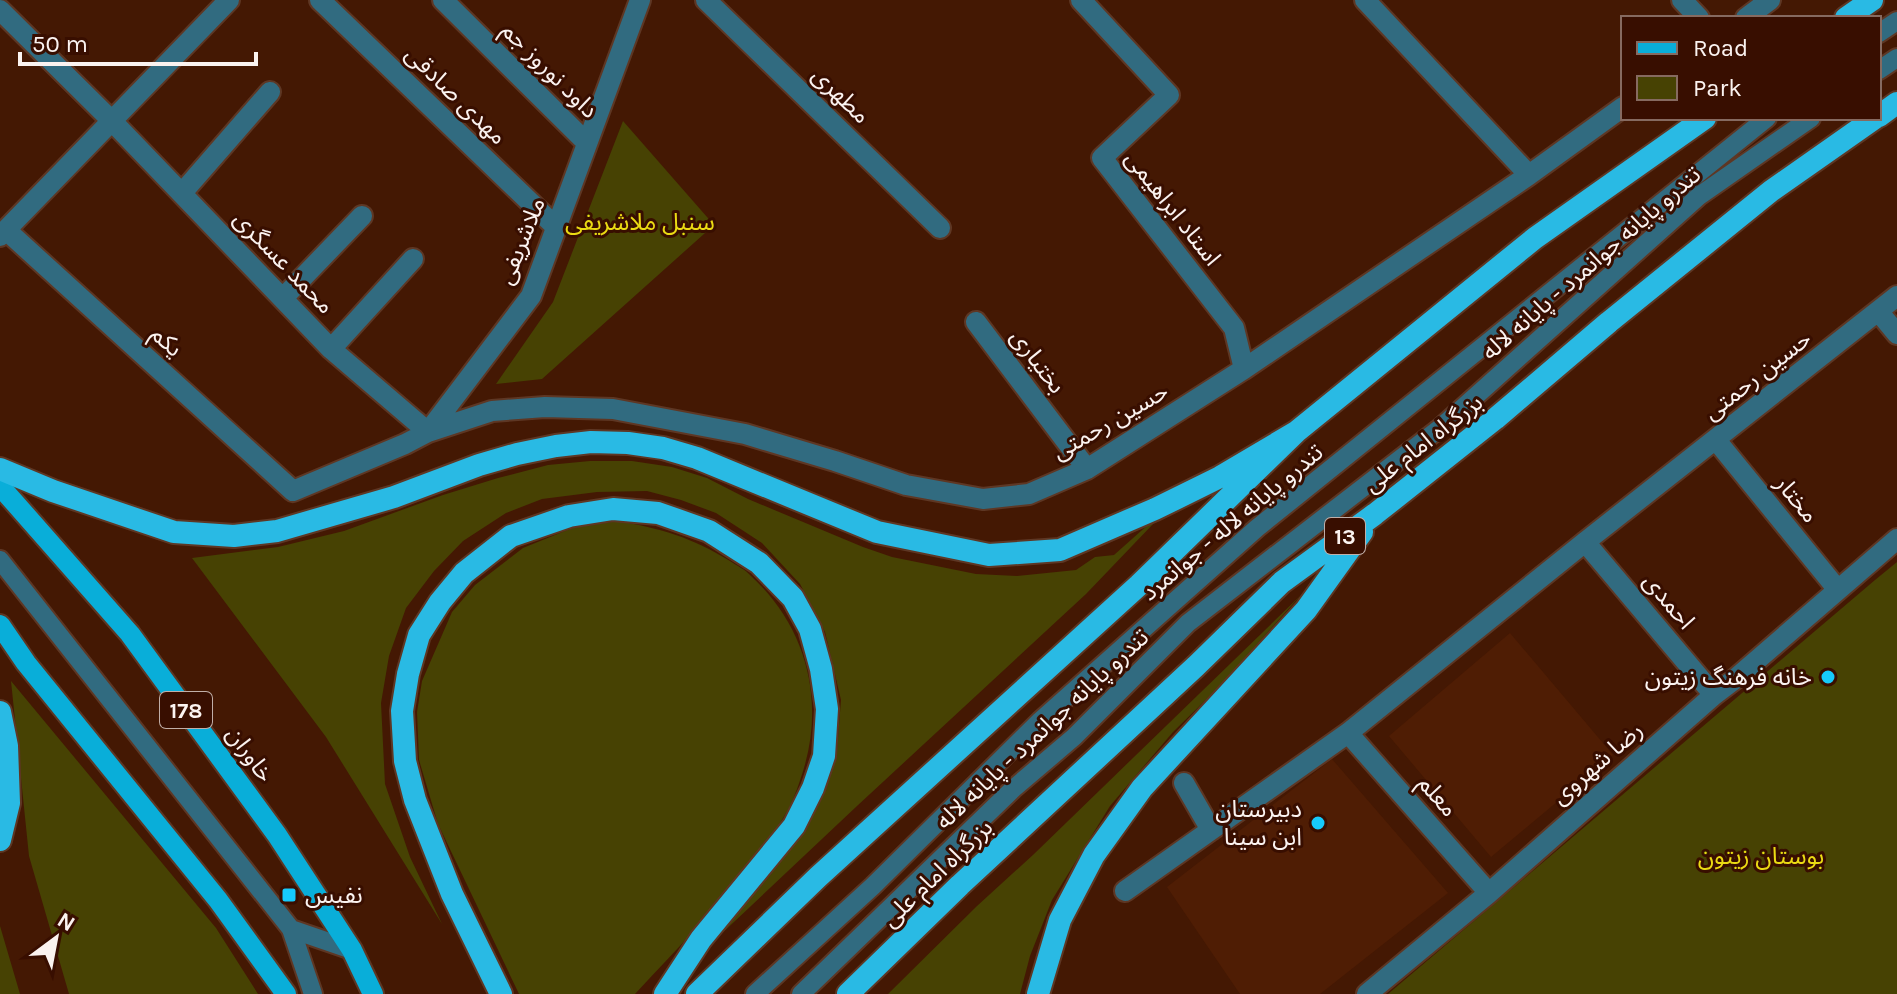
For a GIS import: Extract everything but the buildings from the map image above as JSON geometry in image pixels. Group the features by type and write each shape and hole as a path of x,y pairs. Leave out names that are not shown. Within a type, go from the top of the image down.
{"highway":[{"path":"1849,16 1872,0"},
{"path":"697,994 818,877 1139,585 1296,432 1535,238 1702,120"},
{"name":"بزرگراه امام علی","path":"848,994 1282,582 1375,514 1495,419 1771,191 1873,120"},
{"path":"0,469 53,491 174,532 234,536 277,531 394,497 517,454 591,442 628,443 663,448 697,458 877,532 989,555 1060,550 1207,483 1296,432"},
{"path":"500,993 452,894 415,800 404,749 402,711 408,674 419,635 464,573 511,536 569,516 613,509 658,513 709,531 759,563 793,598 810,629 821,669 827,709 824,756 813,788 794,826 701,939 665,994"},
{"path":"1038,994 1060,920 1094,855 1142,788 1306,610 1375,514"},
{"path":"0,712 7,746 9,803 0,840"}],"main road":[{"name":"خاوران","path":"0,486 130,634 277,835 352,950 373,994"},
{"path":"0,625 26,663 218,900 286,994"}],"street":[{"name":"مهدی صادقی","path":"320,0 556,227"},
{"name":"داود نوروز جم","path":"443,0 587,143"},
{"name":"ملاشریفی","path":"293,491 428,432 531,296 640,0"},
{"name":"مطهری","path":"706,0 940,228"},
{"name":"استاد ابراهیمی","path":"1081,0 1169,95 1102,158 1234,328 1244,369"},
{"path":"1365,0 1529,175"},
{"path":"1682,0 1697,16"},
{"path":"1749,16 1770,0"},
{"path":"3,233 220,3"},
{"name":"محمد عسگری","path":"0,10 111,120 331,349 428,432"},
{"path":"182,193 270,92"},
{"name":"حسین رحمتی","path":"428,432 492,411 545,407 613,409 745,434 906,485 983,499 1029,494 1087,469 1244,369 1529,175 1621,108"},
{"path":"283,298 362,216"},
{"name":"یکم","path":"3,233 293,491"},
{"path":"331,349 413,259"},
{"name":"حسین رحمتی","path":"1125,891 1348,733 1897,296"},
{"path":"1878,311 1897,334"},
{"name":"بختیاری","path":"976,322 1087,469"},
{"name":"مختار","path":"1716,440 1838,590"},
{"name":"رضا شهروی","path":"1367,994 1489,893 1897,539"},
{"name":"احمدی","path":"1585,542 1714,695"},
{"name":"معلم","path":"1348,733 1489,893"},
{"path":"1184,783 1211,830"}],"lane":[{"name":"تندرو پایانه لاله - جوانمرد","path":"755,994 873,886 1040,721 1257,528 1765,120"},
{"name":"تندرو پایانه جوانمرد - پایانه لاله","path":"801,994 1013,789 1074,737 1188,623 1440,428 1699,196 1808,120"},
{"path":"0,560 291,929 313,994"},
{"path":"291,929 352,950"}],"shaded area":[{"path":"1510,633 1613,755 1491,857 1389,736"},
{"name":"دبیرستان ابن سینا","path":"1332,759 1448,893 1320,994 1240,994 1167,887"}],"green space":[{"name":"سنبل ملاشریفی","path":"623,121 714,225 542,379 496,384 553,302"},
{"path":"632,461 672,467 707,478 748,499 863,547 892,557 976,574 1017,576 1076,570 1095,557 1114,555 1177,499 1086,594 701,953 802,834 821,800 837,750 841,700 825,632 800,584 762,543 716,513 647,491 597,492 542,499 506,513 463,541 434,571 406,608 389,656 381,703 385,784 410,857 442,924 326,737 192,558 278,547 344,531 498,478 548,465"},
{"path":"618,521 662,531 702,546 746,571 769,595 785,616 806,664 811,689 810,741 795,793 773,834 717,905 635,994 519,994 438,824 419,760 417,712 422,681 452,612 475,585 523,548 572,528"},
{"name":"بوستان زیتون","path":"1897,562 1897,994 1388,994 1875,580"},
{"path":"1301,595 1219,687 1173,732 1110,806 1052,900 1030,956 1020,994 888,994 977,906"},
{"path":"11,681 216,928 258,994 69,994 29,856"},
{"path":"0,926 20,994 0,994"}],"place":[{"name":"خانه فرهنگ زيتون","path":"1828,677"},
{"name":"دبیرستان ابن سینا","path":"1318,823"},
{"name":"نفیس","path":"289,895"}]}
